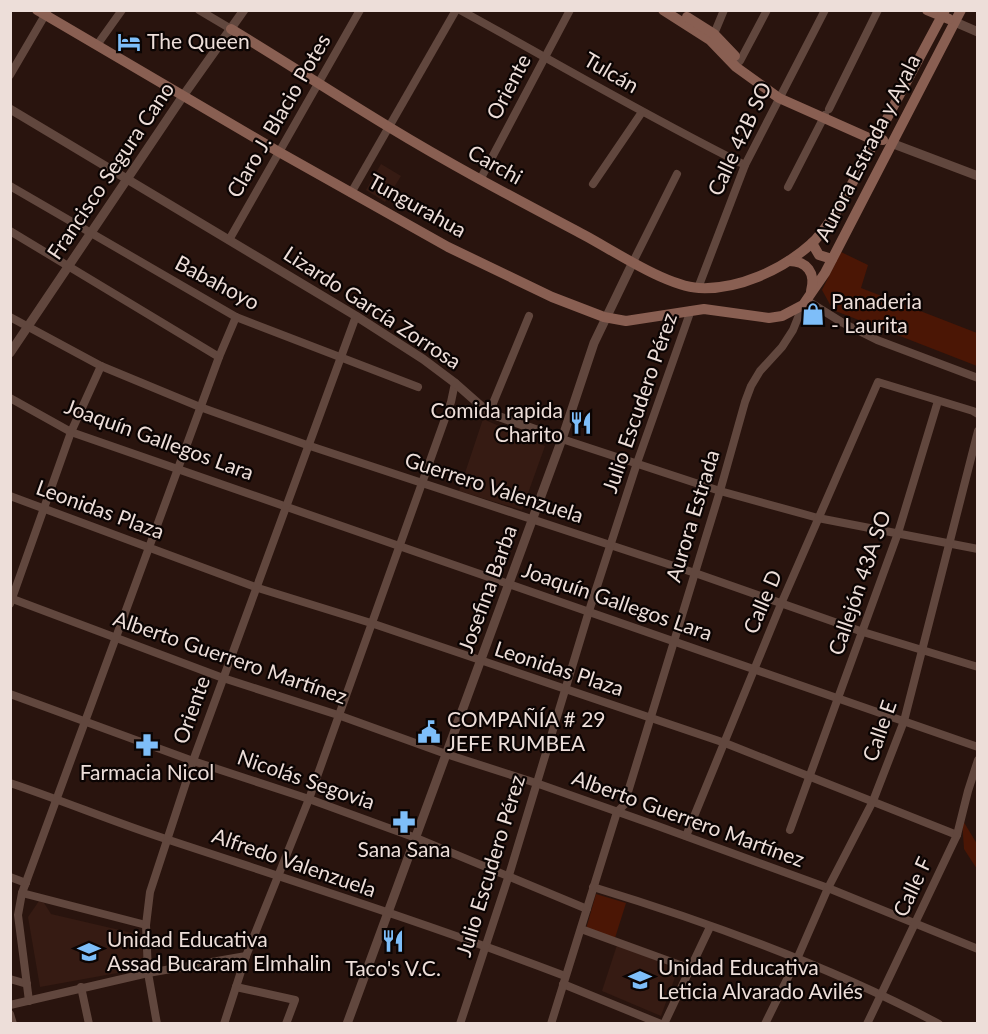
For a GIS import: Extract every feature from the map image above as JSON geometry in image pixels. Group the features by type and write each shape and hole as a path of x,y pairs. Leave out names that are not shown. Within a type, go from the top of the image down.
{"main road":[{"path":"663,10 710,40 736,67 780,95 871,132 877,138 891,143"},
{"path":"675,10 714,34 780,95"},
{"path":"927,10 944,14 955,22"},
{"name":"Aurora Estrada y Ayala","path":"806,300 832,259 961,10"},
{"name":"Tungurahua","path":"43,12 279,152 448,247 552,297 604,317 626,321 709,309 769,318 782,316 806,300"},
{"name":"Aurora Estrada y Ayala","path":"789,261 812,243 839,208 944,14"},
{"name":"Carchi","path":"231,29 389,127 480,180 633,262 686,286 715,288 745,282 789,261"},
{"path":"812,243 819,255 832,259"},
{"path":"789,261 797,261 811,271 813,279 806,300"}],"street":[{"path":"97,45 122,10"},
{"name":"Carchi","path":"199,10 231,29"},
{"name":"Francisco Segura Cano","path":"10,353 183,96 244,10"},
{"name":"Claro J. Blacio Potes","path":"229,240 360,10"},
{"path":"351,193 458,10"},
{"name":"Tulcán","path":"458,10 546,56 642,112 745,165"},
{"name":"Oriente","path":"480,180 570,10"},
{"path":"714,34 724,10"},
{"path":"740,60 767,10"},
{"name":"Calle 42B SO","path":"698,288 745,165 825,10"},
{"path":"788,187 878,10"},
{"path":"10,75 43,12"},
{"path":"955,22 978,32"},
{"name":"Lizardo García Zorrosa","path":"10,109 356,316 456,383 489,413 720,491 818,518 978,549"},
{"path":"593,184 642,112"},
{"path":"891,143 978,176"},
{"name":"Josefina Barba","path":"347,1023 562,439 594,342 604,317 677,174"},
{"name":"Babahoyo","path":"10,186 236,317 418,387"},
{"path":"10,231 219,357"},
{"path":"806,300 843,323 877,340 978,378"},
{"name":"Aurora Estrada","path":"551,1023 617,812 624,805 751,386 760,371 793,330 806,300"},
{"name":"Julio Escudero Pérez","path":"460,1023 509,875 610,545 691,310"},
{"name":"Oriente","path":"158,1023 148,973 146,926 150,892 223,678 258,588 307,446 356,316"},
{"path":"489,413 529,316"},
{"name":"Guerrero Valenzuela","path":"10,317 101,366 200,407 307,446 695,573 863,632 978,667"},
{"path":"29,1000 14,916 200,407 236,317"},
{"path":"11,600 71,432 101,366"},
{"name":"Calle D","path":"686,836 781,604 878,382 938,400"},
{"path":"224,1023 246,956 309,799 456,383"},
{"name":"Joaquín Gallegos Lara","path":"11,399 71,432 978,747"},
{"path":"938,400 978,414"},
{"name":"Callejón 43A SO","path":"790,830 812,776 898,533 938,400"},
{"name":"Calle E","path":"765,1023 797,959 828,888 873,801 904,721 978,431"},
{"name":"Leonidas Plaza","path":"10,496 258,588 371,623 725,743 957,835"},
{"name":"Alberto Guerrero Martínez","path":"11,600 223,678 338,715 686,836 828,888 978,949"},
{"name":"Nicolás Segovia","path":"10,694 193,762 309,799 416,838 587,909"},
{"name":"Calle F","path":"867,1023 883,994 957,835 978,760"},
{"name":"Alfredo Valenzuela","path":"10,783 167,840 279,875 388,914 485,945 662,1023"},
{"path":"10,877 26,883"},
{"path":"593,888 711,927 797,959 883,994 939,1023"},
{"path":"22,893 146,926"},
{"path":"662,1023 711,927"},
{"path":"581,929 691,969"},
{"path":"10,1005 148,973 246,956"},
{"path":"10,979 27,984"},
{"path":"81,987 89,1023"},
{"path":"236,987 295,1000 286,1023"},
{"path":"10,1014 13,1023"}],"shaded area":[{"path":"381,164 401,176 385,202 366,190"},
{"path":"841,252 868,265 861,288 977,333 977,366 833,310 822,290"},
{"path":"483,419 545,446 522,510 459,491"},
{"path":"962,819 977,844 977,869 964,849"},
{"path":"596,894 626,903 615,938 586,929"},
{"name":"Unidad Educativa Assad Bucaram Elmhalin","path":"39,901 44,903 51,914 141,935 145,968 40,987 28,917"},
{"name":"Unidad Educativa Leticia Alvarado Avilés","path":"617,945 678,969 661,1016 602,991"}],"place":[{"name":"The Queen","path":"129,42"},
{"name":"Panaderia - Laurita","path":"813,314"},
{"name":"Comida rapida Charito","path":"581,423"},
{"name":"COMPAÑÍA # 29 JEFE RUMBEA","path":"429,732"},
{"name":"Farmacia Nicol","path":"147,745"},
{"name":"Sana Sana","path":"404,822"},
{"name":"Taco's V.C.","path":"393,941"},
{"name":"Unidad Educativa Assad Bucaram Elmhalin","path":"89,952"},
{"name":"Unidad Educativa Leticia Alvarado Avilés","path":"640,980"}]}
